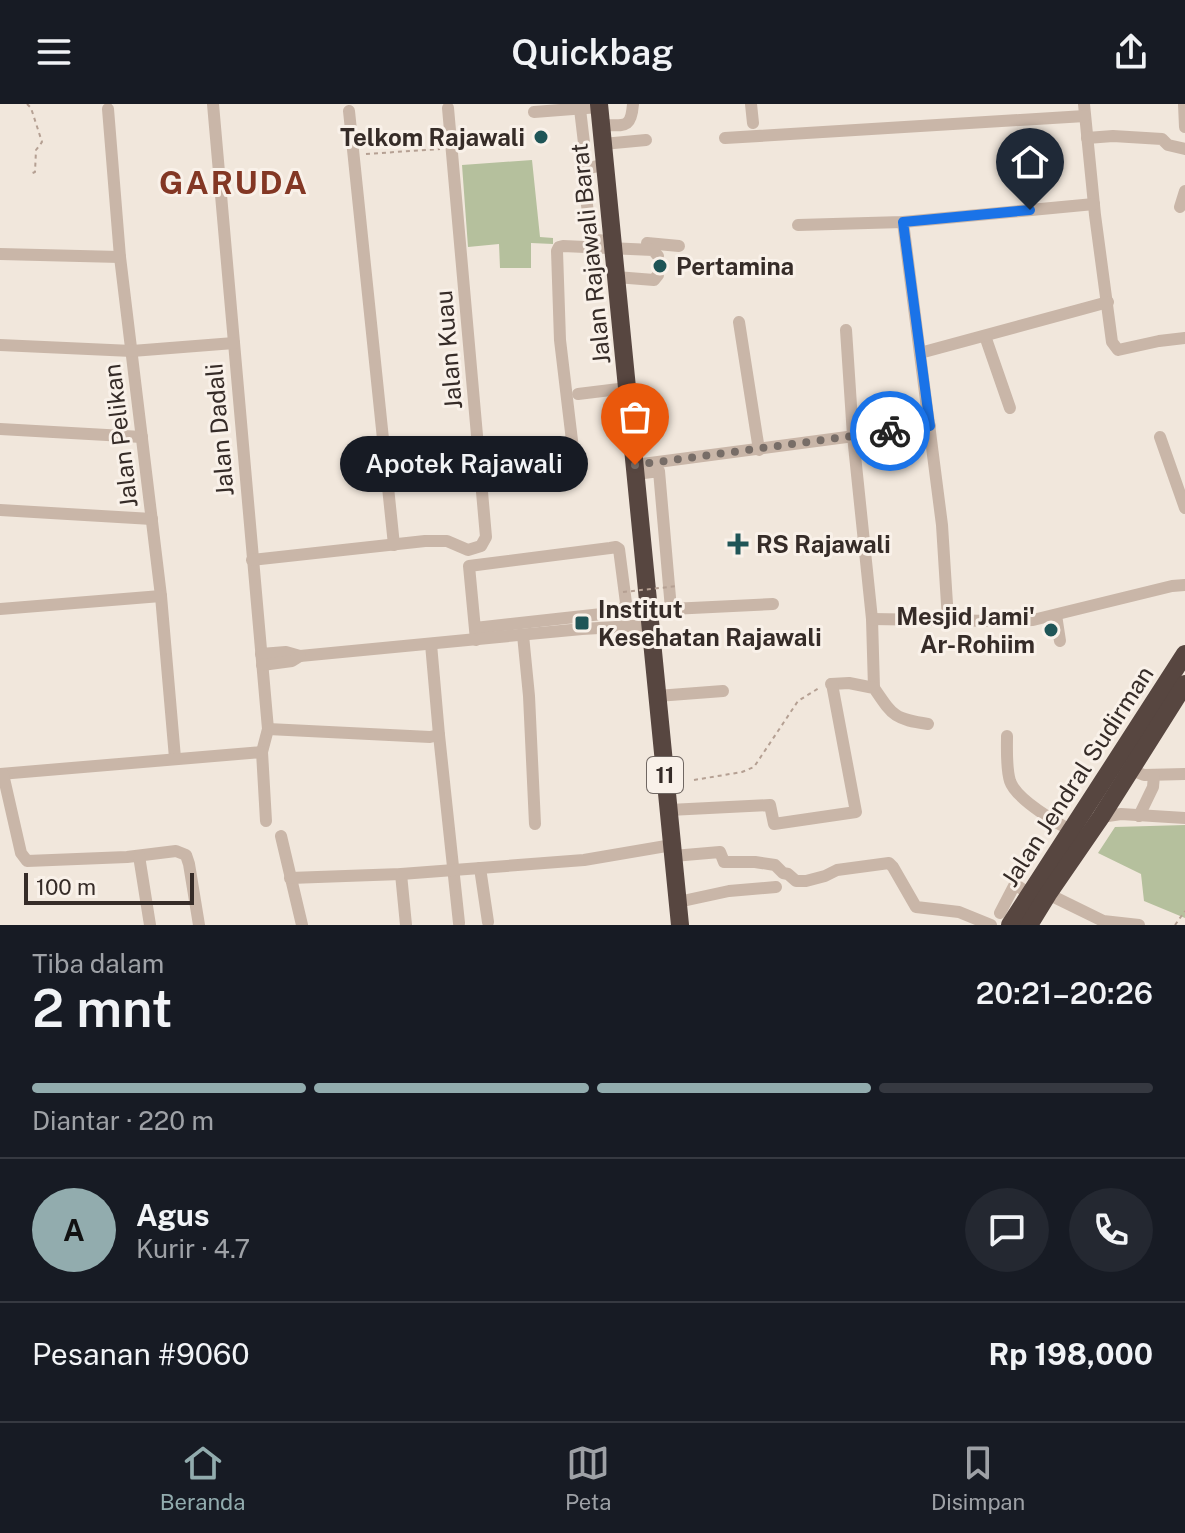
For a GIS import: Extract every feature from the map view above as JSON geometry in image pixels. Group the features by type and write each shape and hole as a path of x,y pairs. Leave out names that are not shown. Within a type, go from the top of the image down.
{"highway":[{"name":"Jalan Rajawali Barat","path":"601,120 680,925"},
{"name":"Jalan Jendral Sudirman","path":"1077,834 1101,817 1124,766 1185,654"},
{"name":"Jalan Jendral Sudirman","path":"1029,925 1039,894 1077,834 1185,684"},
{"name":"Jalan Jendral Sudirman","path":"1005,919 1039,894"}],"street":[{"name":"Jalan Dadali","path":"213,104 268,729 262,752 266,821"},
{"path":"601,120 626,124 630,122 633,104"},
{"path":"751,104 753,123"},
{"path":"1184,104 1185,127"},
{"name":"Jalan Kuau","path":"252,560 425,541 447,541 468,550 481,546 486,537 448,108"},
{"name":"Jalan Pelikan","path":"108,109 120,257 161,596 175,758"},
{"path":"580,109 584,143"},
{"path":"534,112 580,109 646,140"},
{"path":"725,138 1084,110 1112,342 1118,350 1185,338"},
{"path":"349,111 394,545"},
{"path":"1087,138 1162,139 1168,145 1185,149"},
{"path":"1180,207 1185,191"},
{"path":"798,225 903,222 1094,204"},
{"path":"903,222 942,525 948,620"},
{"path":"613,245 653,250 658,256"},
{"path":"573,449 560,340 559,247 679,246"},
{"path":"0,254 120,257"},
{"path":"616,277 654,280 658,275"},
{"path":"920,353 1108,302"},
{"path":"739,322 759,450"},
{"path":"846,330 853,436 872,619 874,688 894,715 928,724"},
{"path":"985,336 1010,408"},
{"path":"0,345 132,351 234,343"},
{"path":"578,394 627,388"},
{"path":"635,470 930,426"},
{"path":"0,429 142,437"},
{"path":"1160,437 1185,508"},
{"path":"635,470 659,471 671,609"},
{"path":"639,505 662,503"},
{"path":"0,510 152,519"},
{"path":"475,634 469,566 643,545"},
{"path":"619,549 626,603 623,610"},
{"path":"872,619 1033,620 1185,585"},
{"path":"0,609 161,596"},
{"path":"475,634 523,635 582,629 650,617 671,609 773,604"},
{"path":"261,660 292,661 300,656 431,644 623,610 650,617"},
{"path":"1056,615 1060,641"},
{"path":"523,635 535,824"},
{"path":"431,644 459,923"},
{"path":"669,810 770,805 774,824 856,812 832,684 849,683 874,688"},
{"path":"657,696 723,691"},
{"path":"268,729 439,735"},
{"path":"1007,736 1013,786 1024,798 1077,834"},
{"path":"199,925 186,855 176,851 139,856 27,861 21,853 2,774 262,752"},
{"path":"1124,766 1138,773 1185,774"},
{"path":"1139,816 1153,787 1154,775"},
{"path":"1101,817 1121,814 1185,818"},
{"path":"281,836 302,925"},
{"path":"290,878 401,874 673,851 720,852 724,862 775,865 796,881 825,876 837,870 889,863 916,907 959,912 991,925"},
{"path":"139,856 150,925"},
{"path":"480,868 488,922"},
{"path":"401,874 406,925"},
{"path":"678,902 729,891 776,887"},
{"path":"1039,894 1103,921 1139,925"}],"path":[{"path":"27,104 42,142 36,150 35,172 30,174"},
{"path":"353,155 453,148"},
{"path":"623,592 678,586"},
{"path":"694,780 754,767 798,701 832,684"},
{"path":"1175,925 1185,911"}],"green space":[{"path":"532,160 540,237 553,238 553,244 531,243 531,268 500,268 499,244 468,247 462,165"},
{"path":"1185,825 1185,918 1144,901 1141,874 1098,853 1115,827"}],"way so far":[{"path":"635,465 890,431"}],"place":[{"name":"Telkom Rajawali","path":"541,137"},
{"name":"Pertamina","path":"660,266"},
{"name":"Apotek Rajawali","path":"635,465"},
{"name":"RS Rajawali","path":"738,544"},
{"name":"Institut Kesehatan Rajawali","path":"582,623"},
{"name":"Mesjid Jami' Ar-Rohiim","path":"1051,630"}],"district":[{"name":"GARUDA","path":"234,182"}],"route":[{"path":"890,431 930,426 903,222 1030,210"}]}
